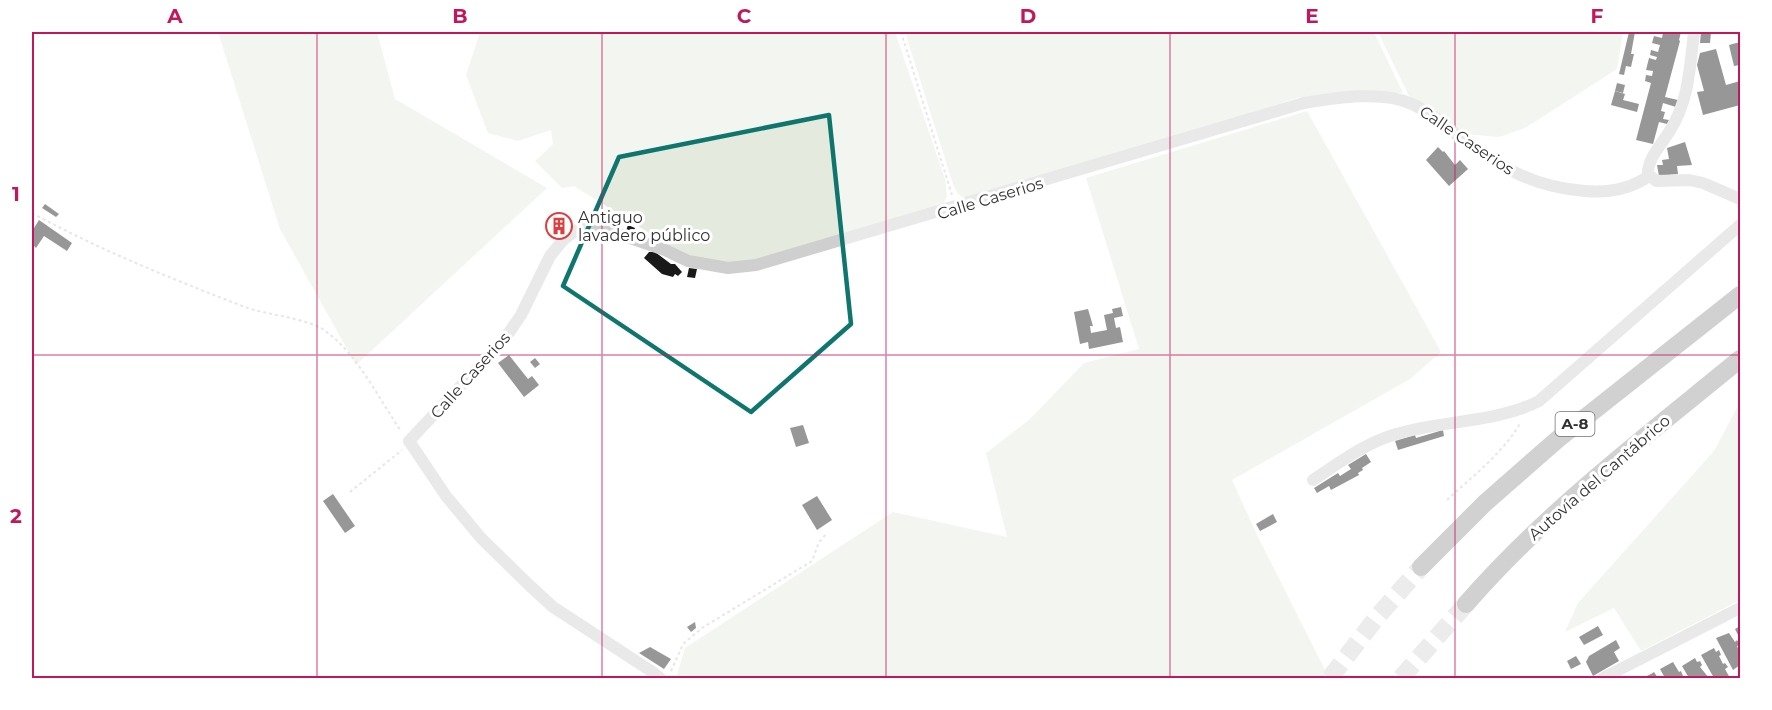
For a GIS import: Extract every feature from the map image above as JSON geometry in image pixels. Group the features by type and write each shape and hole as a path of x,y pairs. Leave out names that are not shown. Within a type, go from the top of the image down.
{"highway":[{"name":"A-8","path":"1421,567 1485,503 1558,439 1740,295"},
{"name":"Autovía del Cantábrico","path":"1466,603 1532,533 1578,492 1740,359"}],"street":[{"path":"1694,32 1682,108 1647,171 1649,176 1656,181 1689,180 1703,183 1740,199"},
{"name":"Calle Caserios","path":"409,441 504,340 521,315 550,256 564,239 578,229 591,227 607,230 665,250 688,261 728,268 756,265 1304,104 1339,97 1399,99 1412,103 1434,116 1504,168 1532,181 1578,190 1604,192 1627,188 1640,183 1649,176"},
{"path":"1312,480 1367,446 1387,437 1420,428 1505,414 1531,405 1557,387 1740,225"},
{"path":"409,441 446,496 481,538 529,585 553,607 660,678"},
{"path":"1603,678 1740,608"}],"path":[{"path":"901,32 956,208"},
{"path":"32,213 97,246 212,295 256,311 321,328 338,341 409,441 404,449 350,492"},
{"path":"1447,500 1508,441 1531,405"},
{"path":"667,678 683,644 702,628 812,561 819,542 826,534"}],"highlighted area":[{"path":"829,115 851,324 751,412 563,286 619,157"}],"shaded area":[{"path":"218,32 377,32 395,99 547,188 356,365 280,229"},
{"path":"480,32 895,32 945,179 947,196 943,205 752,262 714,262 681,253 574,186 562,188 535,161 553,144 551,130 518,141 488,133 466,75"},
{"path":"905,32 1374,32 1403,93 1344,93 1297,98 1188,134 965,199 957,193 953,184"},
{"path":"1378,32 1623,32 1617,69 1525,128 1499,137 1464,134 1409,96"},
{"path":"1307,111 1441,352 1410,379 1232,480 1329,678 676,678 685,648 893,512 1007,537 986,453 1029,420 1084,363 1139,349 1086,178"},
{"path":"1740,402 1740,600 1641,651 1614,608 1565,632 1578,603 1714,451"}],"building":[{"path":"1629,32 1635,32 1631,54 1634,54 1631,67 1626,66 1624,75 1619,74"},
{"path":"1663,32 1681,32 1665,97 1678,100 1676,107 1663,103 1661,111 1665,112 1663,119 1669,120 1667,124 1659,122 1653,144 1636,140 1651,83 1645,81 1646,75 1652,76 1653,71 1646,70 1649,58 1656,60 1657,57 1650,55 1651,50 1658,52 1660,45 1652,43 1654,36 1662,38"},
{"path":"1701,32 1711,32 1710,43 1700,43"},
{"path":"1740,42 1740,65 1734,66 1729,45"},
{"path":"1716,49 1726,85 1740,81 1740,105 1703,115 1697,92 1704,91 1697,65 1700,53"},
{"path":"1617,83 1625,85 1623,93 1615,91"},
{"path":"1615,91 1625,94 1623,100 1639,104 1637,112 1611,105"},
{"path":"1685,142 1692,165 1677,166 1678,174 1659,176 1657,165 1663,165 1662,160 1669,159 1667,148"},
{"path":"1438,147 1455,165 1460,160 1468,169 1449,186 1426,160"},
{"path":"45,204 59,214 56,217 42,208"},
{"name":"Antiguo lavadero público","path":"561,218 566,227 557,233 551,224"},
{"path":"39,220 72,243 67,251 44,236 36,248 32,244 32,226 34,228"},
{"path":"628,225 635,228 633,234 626,231"},
{"path":"649,252 655,252 671,264 675,264 682,272 673,277 662,274 644,258"},
{"path":"689,268 697,269 695,278 687,277"},
{"path":"1121,307 1123,316 1114,318 1116,328 1120,327 1123,342 1089,349 1088,342 1080,344 1074,312 1088,309 1093,326 1090,326 1091,333 1107,330 1104,315 1113,313 1112,309"},
{"path":"509,355 528,379 532,376 539,385 524,397 498,363"},
{"path":"535,358 540,364 535,368 530,362"},
{"path":"803,425 809,443 796,447 790,428"},
{"path":"1443,430 1444,436 1398,450 1395,441 1415,435 1416,438"},
{"path":"1366,454 1371,462 1362,468 1359,475 1331,490 1329,486 1317,493 1314,488 1338,473 1340,476 1351,469 1348,465"},
{"path":"333,494 355,526 345,533 323,501"},
{"path":"817,496 832,520 817,530 802,505"},
{"path":"1273,514 1277,522 1260,531 1256,524"},
{"path":"695,622 696,628 691,632 687,627"},
{"path":"1598,626 1603,635 1584,645 1579,637"},
{"path":"1740,626 1740,639 1735,629"},
{"path":"1729,633 1740,645 1737,646 1740,653 1740,665 1733,670 1716,638"},
{"path":"1616,640 1620,648 1614,652 1619,661 1593,676 1586,662 1589,656"},
{"path":"650,647 671,659 664,669 639,653"},
{"path":"1714,648 1716,652 1719,650 1721,655 1719,656 1723,664 1725,663 1728,667 1725,669 1730,678 1721,676 1714,678 1701,655"},
{"path":"1576,656 1581,664 1571,669 1567,661"},
{"path":"1695,658 1697,662 1700,661 1702,665 1700,667 1709,678 1689,678 1682,666"},
{"path":"1673,662 1679,672 1681,671 1682,678 1665,678 1660,669"},
{"path":"1654,672 1658,678 1642,678 1651,674"}],"tunnel":[{"path":"1330,678 1377,617 1421,567"},
{"path":"1401,678 1466,604"}],"place":[{"name":"Antiguo lavadero público","path":"559,226"}]}
